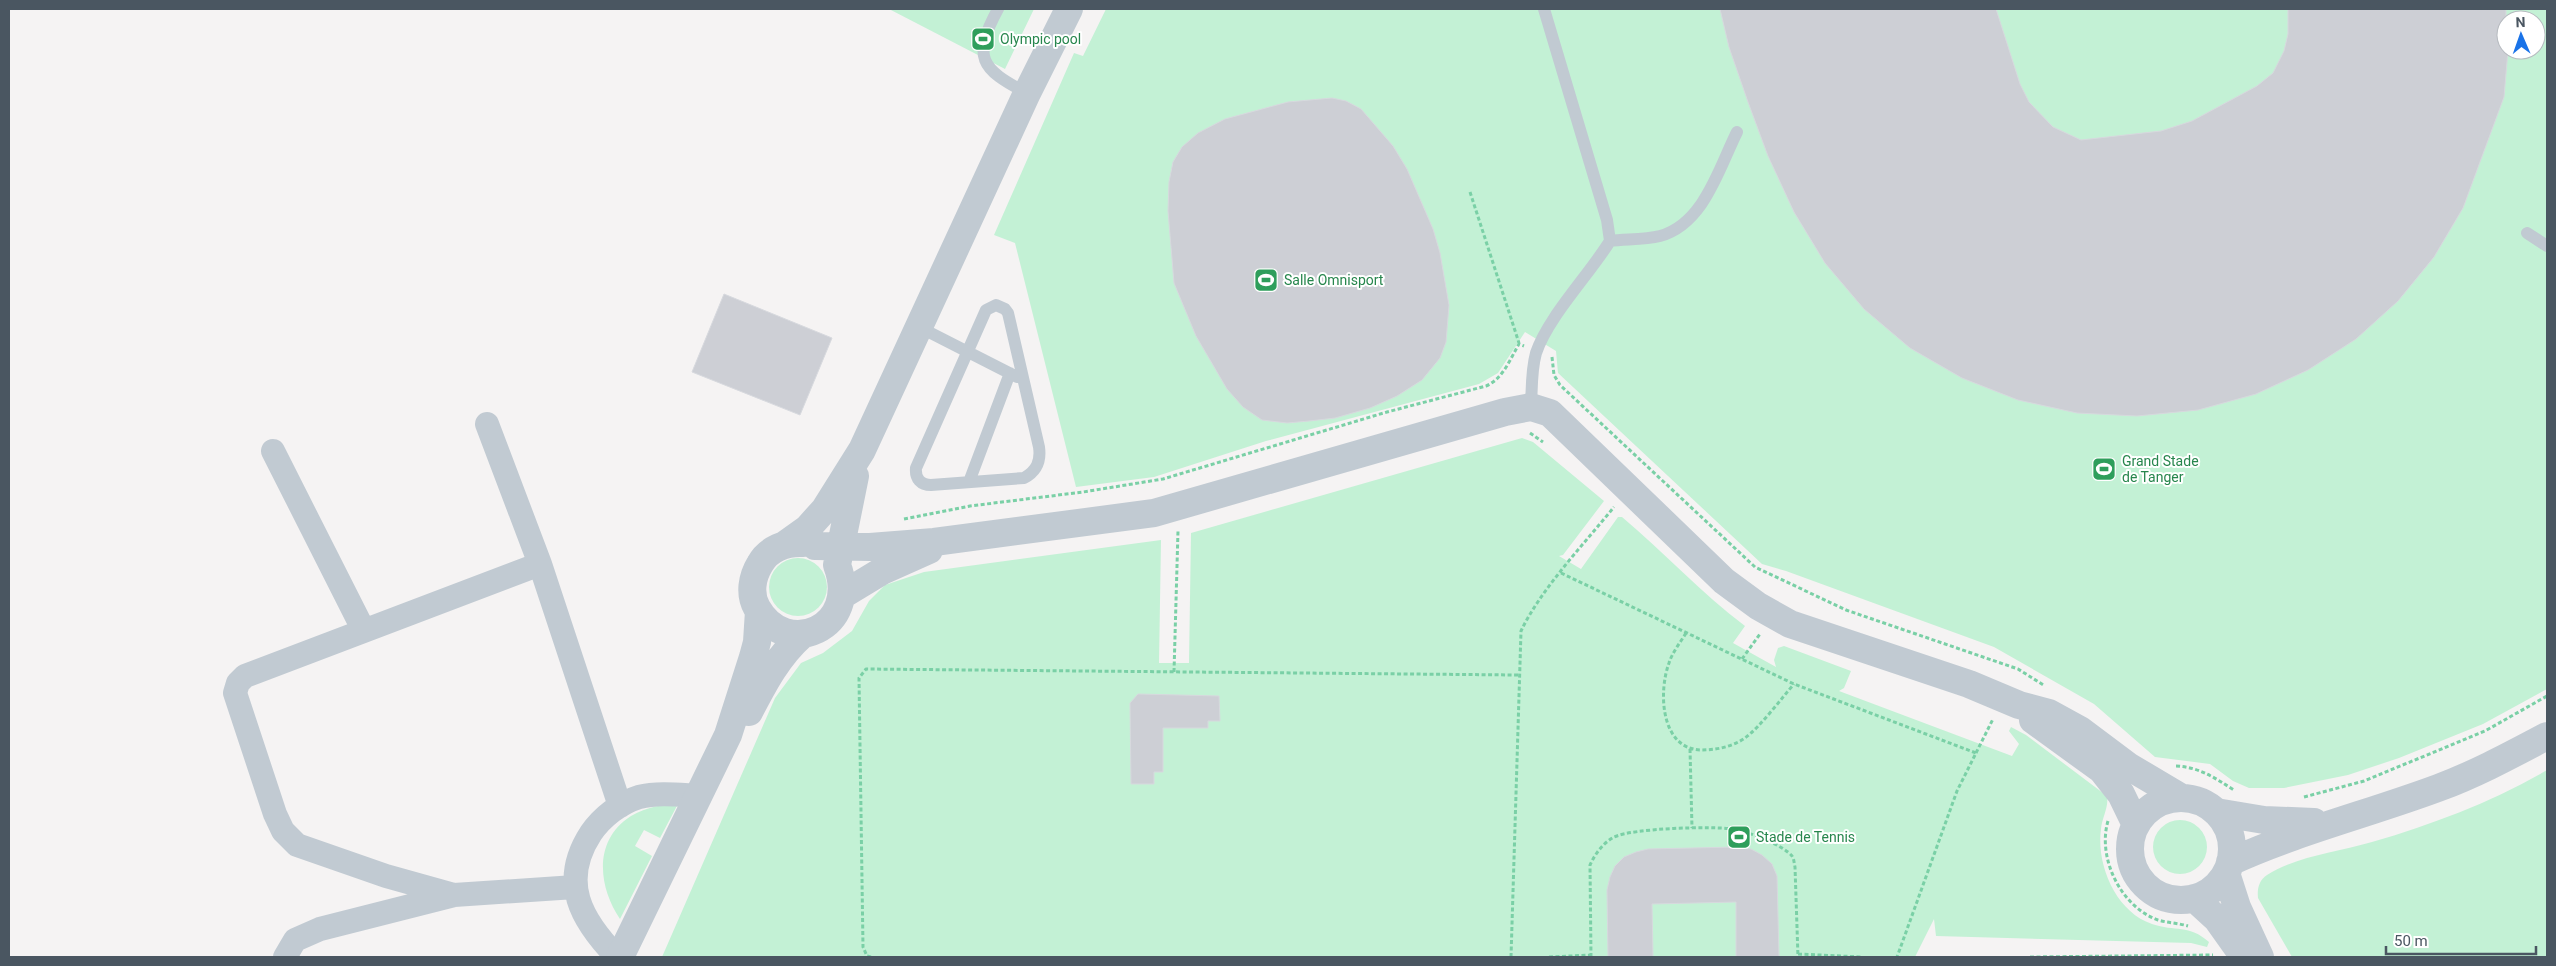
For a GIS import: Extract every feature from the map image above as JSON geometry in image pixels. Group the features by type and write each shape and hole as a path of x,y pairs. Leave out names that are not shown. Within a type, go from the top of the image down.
{"street":[{"path":"759,611 774,627 788,633 803,634 818,630 830,621 839,609 844,594 843,579 831,552 862,450 1027,93 1068,9"},
{"path":"786,544 800,543 831,552 966,538 1154,513 1505,412 1528,420 1550,413 1724,581 1764,610 1790,624 1969,684 2007,710 2036,723 2102,770 2121,794 2136,825"},
{"path":"487,424 540,564 620,806"},
{"path":"700,796 668,794 640,797 620,806 598,824 582,847 576,866 575,887 595,935 619,957 700,796 728,735 754,657 759,611 752,589 754,574 761,561 772,551 786,544 807,529 825,509 862,450"},
{"path":"273,451 364,629"},
{"path":"844,594 902,560 966,538"},
{"path":"454,896 386,876 296,845 283,831 275,814 235,693 238,683 245,676 364,629 540,564"},
{"path":"728,735 749,713 772,671 788,647 803,634"},
{"path":"2007,710 2036,708 2065,721 2140,774 2182,798 2200,802 2216,812 2223,820 2231,840 2228,868 2237,907 2260,957"},
{"path":"2182,798 2171,799 2155,805 2142,816 2136,825 2130,850 2137,875 2145,886 2168,898 2194,898 2213,889 2228,868 2286,838 2404,800 2469,776 2547,736"},
{"path":"2216,812 2264,820 2332,822"},
{"path":"285,957 295,940 320,929 454,896 575,887"},
{"path":"2194,898 2217,919 2244,957"}],"lane":[{"path":"998,9 984,38 985,59 997,77 1027,93"},
{"path":"1528,420 1536,352 1552,323 1610,241 1607,220 1544,9"},
{"path":"1610,241 1658,236 1669,233 1689,220 1702,203 1737,132"},
{"path":"2526,233 2547,246"},
{"path":"996,305 1001,306 1008,313 1016,376 1039,447 1039,462 1030,474 1024,478 926,485 919,481 915,472 986,310 996,305"},
{"path":"918,327 1016,376"},
{"path":"969,482 1016,376"}],"path":[{"path":"1470,192 1519,344 1553,357 1554,375 1560,385 1755,567 1846,610 2018,669 2049,689"},
{"path":"895,521 970,506 1083,492 1162,479 1387,412 1494,383 1502,374 1519,344"},
{"path":"1528,420 1537,437 1544,443"},
{"path":"1608,499 1622,512"},
{"path":"1511,957 1518,675 1521,631 1527,618 1616,505"},
{"path":"1170,532 1187,528"},
{"path":"1174,672 1178,530"},
{"path":"1561,573 1794,684 1976,753"},
{"path":"1742,659 1764,630"},
{"path":"1686,633 1669,663 1664,700 1669,728 1676,740 1690,749 1718,750 1745,738 1794,684"},
{"path":"871,957 867,956 863,947 859,678 866,670 1518,675"},
{"path":"2301,798 2364,781 2485,731 2547,696"},
{"path":"1897,957 1957,791 1976,753 2007,710"},
{"path":"1690,749 1692,828"},
{"path":"2172,766 2188,766 2208,773 2238,793"},
{"path":"2108,819 2106,828 2108,856 2117,884 2125,896 2143,913 2159,920 2193,927"},
{"path":"1549,957 1591,956 1590,866 1595,853 1615,837 1653,830 1692,828 1734,829 1778,846 1792,856 1795,867 1798,956 1862,957"},
{"path":"2030,957 2214,955"}],"green space":[{"name":"Olympic pool","path":"889,9 1034,9 1005,69"},
{"name":"Grand Stade de Tanger","path":"1106,9 2547,9 2547,689 2483,724 2399,758 2348,775 2284,788 2249,788 2233,781 2210,764 2155,757 2094,704 1994,647 1762,564 1558,373 1556,351 1525,332 1498,373 1479,384 1266,441 1154,477 1076,487 1015,243 994,235 1074,53 1083,56"},
{"path":"1522,438 1533,442 1604,501 1563,555 1559,556 1581,569 1618,517 1622,517 1713,600 1745,626 1733,643 1776,667 1774,660 1778,648 1784,646 1851,671 1844,688 1839,691 2012,756 2019,744 2009,731 2011,727 2026,735 2107,796 2101,829 2102,857 2105,872 2111,886 2128,909 2139,918 2152,924 2182,929 2202,936 2209,942 2207,947 2191,943 1936,936 1934,919 1915,957 662,957 775,698 801,663 823,653 852,631 869,601 885,585 924,572 1161,540 1159,663 1189,663 1191,533"},
{"path":"792,558 804,558 819,566 827,581 827,593 819,608 804,616 792,616 777,608 769,593 769,581 777,566"},
{"path":"2547,770 2547,957 2292,957 2258,898 2259,885 2267,875 2291,863 2372,842 2440,820 2484,802"},
{"path":"679,802 660,838 644,830 635,846 652,856 620,919 607,893 604,879 603,864 610,838 619,826 642,810"},
{"path":"2175,820 2185,820 2195,824 2203,832 2207,847 2203,862 2195,870 2185,874 2175,874 2165,870 2157,862 2153,852 2153,842 2157,832 2165,824"}],"building":[{"path":"1720,9 1996,9 2020,84 2029,102 2053,127 2081,140 2161,131 2192,121 2257,86 2273,73 2284,51 2288,34 2288,9 2506,9 2496,10 2496,60 2507,60 2504,97 2463,208 2434,257 2398,301 2356,339 2308,370 2256,394 2198,410 2137,416 2077,413 2018,400 1962,378 1910,348 1864,309 1825,263 1794,212 1768,156 1729,47"},
{"path":"1332,98 1346,101 1361,109 1393,146 1407,169 1433,229 1440,253 1449,305 1446,342 1440,358 1422,380 1397,396 1370,408 1335,418 1309,421 1287,423 1262,420 1243,407 1227,389 1196,336 1174,283 1168,211 1169,182 1173,162 1182,147 1198,133 1225,119 1288,102"},
{"path":"724,294 832,338 800,415 692,372"},
{"path":"1138,694 1219,696 1220,721 1208,721 1208,728 1163,728 1163,772 1154,772 1154,784 1131,784 1130,703"},
{"path":"1737,847 1751,849 1762,855 1772,864 1777,876 1779,957 1736,957 1736,902 1652,904 1653,957 1608,957 1607,890 1615,866 1624,857 1648,849"}],"place":[{"name":"Olympic pool","path":"983,39"},
{"name":"Salle Omnisport","path":"1266,280"},
{"name":"Grand Stade de Tanger","path":"2104,469"},
{"name":"Stade de Tennis","path":"1739,837"}]}
